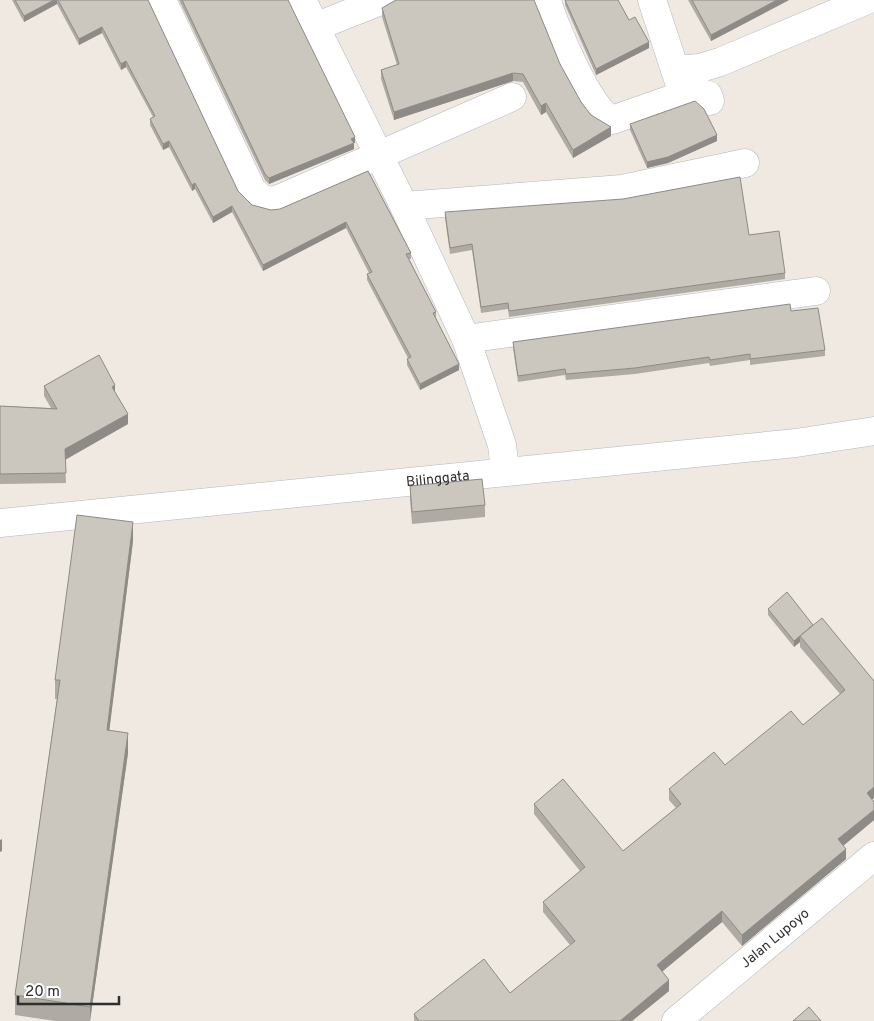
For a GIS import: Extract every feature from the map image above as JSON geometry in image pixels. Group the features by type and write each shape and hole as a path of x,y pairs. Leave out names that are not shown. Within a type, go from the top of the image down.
{"street":[{"path":"162,0 252,190 262,199 274,200 512,97"},
{"path":"302,0 404,206 466,339 504,459"},
{"path":"316,27 383,0"},
{"path":"547,0 573,65 593,100 608,119 612,120 700,68 720,62 858,2"},
{"path":"652,0 679,82 702,92 710,101"},
{"path":"404,206 622,189 745,163"},
{"path":"466,339 816,291"},
{"name":"Bilinggata","path":"0,522 504,459 796,443 874,431"},
{"name":"Jalan Lupoyo","path":"676,1021 874,856"}],"building":[{"path":"15,0 54,0 24,16"},
{"path":"58,0 148,0 238,191 252,205 271,210 280,209 368,171 411,253 406,254 436,312 433,313 459,364 420,384 407,359 411,357 367,274 372,272 346,222 263,265 232,206 213,217 195,183 192,185 169,141 163,144 150,119 155,116 126,61 121,64 102,27 79,39"},
{"path":"182,0 288,0 355,137 351,139 354,143 269,178 265,174"},
{"path":"396,0 534,0 560,64 581,102 591,115 611,127 573,150 546,103 541,106 523,74 513,73 394,112 381,70 399,64 382,8"},
{"path":"565,0 618,0 629,20 635,17 649,42 596,69"},
{"path":"692,0 777,0 711,35"},
{"path":"695,101 704,109 717,135 668,157 647,162 630,124"},
{"path":"740,177 749,235 779,231 785,273 509,311 508,303 481,307 472,244 450,248 445,212 623,199"},
{"path":"790,304 791,311 818,308 825,350 750,359 750,354 710,360 709,357 635,368 566,374 565,369 518,376 513,342"},
{"path":"99,355 115,385 112,387 128,414 65,449 66,473 0,474 0,406 57,409 44,386"},
{"path":"482,479 485,505 412,512 410,486"},
{"path":"77,515 133,522 107,730 128,733 90,1007 15,995 60,680 55,680"},
{"path":"787,592 813,625 794,641 768,609"},
{"path":"822,618 874,681 874,787 867,793 874,802 874,810 838,839 846,849 742,935 722,911 657,965 669,980 620,1021 419,1021 414,1014 484,959 510,993 575,941 543,902 585,867 534,804 563,779 623,851 681,804 669,789 714,752 725,765 791,711 803,725 845,690 800,636"},
{"path":"809,1007 821,1021 793,1021"}]}
